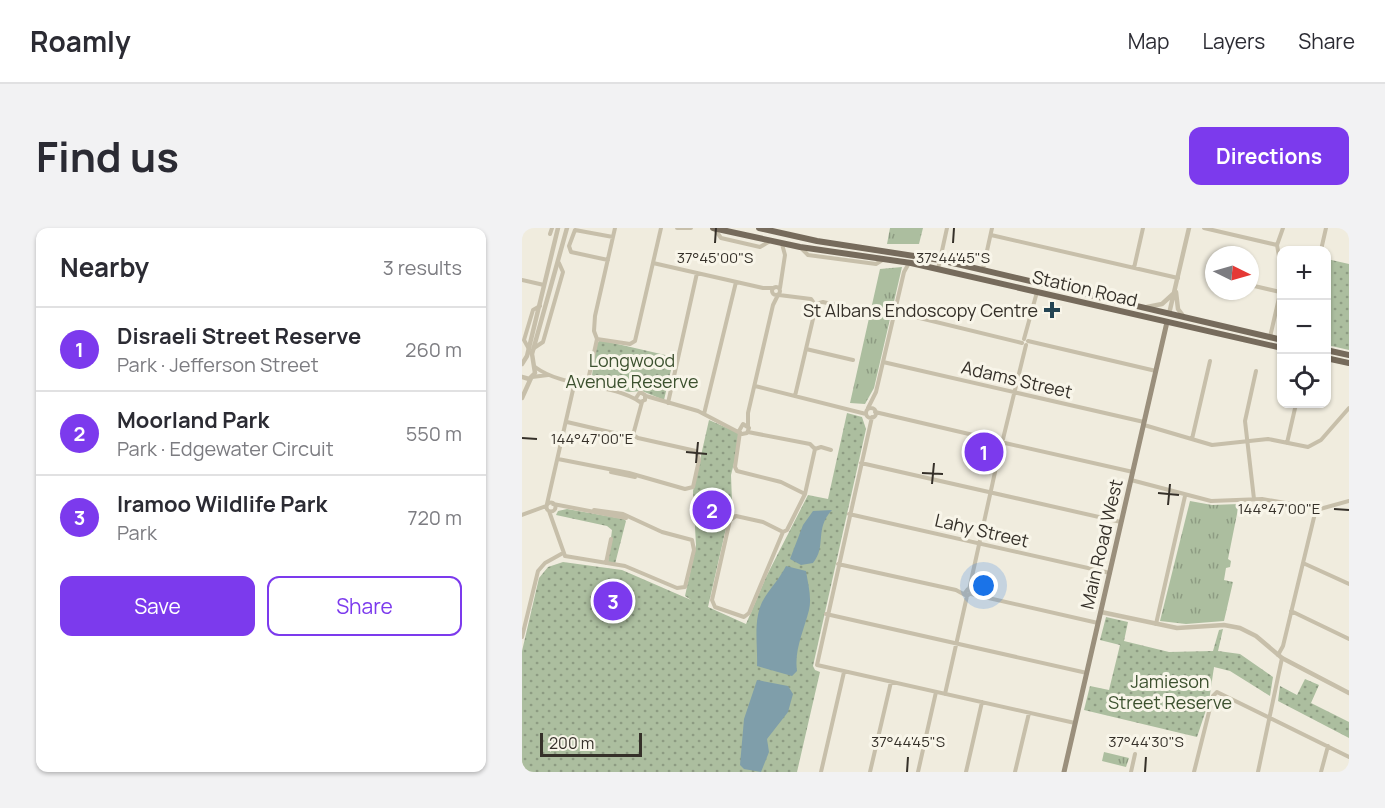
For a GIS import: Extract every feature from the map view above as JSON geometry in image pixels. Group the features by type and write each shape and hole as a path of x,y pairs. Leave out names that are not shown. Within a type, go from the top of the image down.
{"main road":[{"name":"Station Road","path":"714,228 797,246 910,262 1167,322 1269,341"},
{"name":"Station Road","path":"759,228 819,241 940,260 1184,317 1269,341"},
{"path":"1037,292 1039,283"},
{"path":"1167,322 1169,314"},
{"name":"Main Road West","path":"1064,772 1167,322"},
{"path":"1269,341 1277,340"},
{"path":"1269,341 1277,346"},
{"path":"1331,351 1349,355"},
{"path":"1331,359 1349,363"}],"street":[{"path":"550,234 552,228"},
{"path":"522,398 535,367 531,348 558,228"},
{"path":"522,364 531,348 552,288 567,228"},
{"path":"587,385 597,339 594,331 595,316 615,228"},
{"path":"597,339 630,344 635,341 661,228"},
{"path":"677,228 690,228"},
{"path":"938,269 947,228"},
{"path":"982,270 992,228"},
{"path":"1134,268 1143,228"},
{"path":"1169,314 1189,228"},
{"path":"1204,228 1277,245 1283,228"},
{"path":"1322,246 1326,228"},
{"path":"608,260 574,252 569,246 575,230 613,237"},
{"path":"991,236 1134,268 1177,281"},
{"path":"782,243 785,255 735,465 737,471 781,482 805,494"},
{"path":"785,255 797,246"},
{"path":"902,261 904,272"},
{"path":"910,262 904,272 873,400 816,665 1076,723"},
{"path":"531,348 543,342 563,272 559,263"},
{"path":"653,263 812,299 816,304"},
{"path":"668,403 697,273"},
{"path":"522,280 552,288"},
{"path":"1177,281 1177,305 1184,317"},
{"path":"704,414 736,282"},
{"path":"1259,287 1277,291"},
{"path":"945,694 1037,292"},
{"path":"1144,308 1163,303 1174,292"},
{"path":"1269,341 1278,300"},
{"path":"816,304 822,302 865,312"},
{"path":"795,396 816,304"},
{"path":"895,312 1156,371"},
{"path":"806,349 853,360"},
{"path":"1192,439 1210,360"},
{"name":"Adams Street","path":"883,362 1144,424 1216,445 1272,439 1304,447 1315,444 1349,408"},
{"path":"522,364 528,363 548,375 668,403 704,414 730,426 810,444 815,449"},
{"path":"1254,499 1245,418 1256,371"},
{"path":"522,377 548,375"},
{"path":"522,515 550,507 564,505 630,518 662,532 693,541 694,550 686,586 683,588 636,569 567,557 563,553 550,507 550,492 575,381"},
{"path":"755,386 1133,472"},
{"path":"633,435 641,398"},
{"path":"1287,443 1295,408"},
{"path":"558,459 689,489 693,487 699,455 696,451 567,422"},
{"path":"815,449 821,447 831,450"},
{"path":"783,532 759,521 736,516 732,518 712,598 715,607 740,616 748,615 783,532 787,530 805,494 815,449"},
{"path":"861,463 1121,522"},
{"path":"1131,480 1211,501 1254,499 1316,509 1349,502"},
{"path":"1156,625 1185,496"},
{"path":"1258,772 1280,657 1316,509"},
{"name":"Lahy Street","path":"849,513 1110,573"},
{"path":"606,563 611,540"},
{"path":"522,637 538,571 545,562 563,553"},
{"path":"1303,562 1349,584"},
{"path":"838,564 1098,623"},
{"path":"1291,611 1349,639"},
{"path":"1101,612 1156,625 1183,628 1237,627 1251,633 1280,657 1349,693"},
{"path":"826,614 1087,673"},
{"path":"821,772 844,672"},
{"path":"870,772 891,682"},
{"path":"918,772 936,692"},
{"path":"1194,772 1213,696 1217,692 1349,757"},
{"path":"966,772 982,702"},
{"path":"1015,772 1029,713"},
{"path":"1322,772 1328,746"},
{"path":"1131,772 1135,754"}],"green space":[{"path":"890,228 923,228 919,244 887,244"},
{"path":"1331,260 1349,264 1349,350 1331,346"},
{"path":"902,267 874,388 865,404 850,403 880,269"},
{"name":"Longwood Avenue Reserve","path":"600,340 674,357 664,400 642,391 629,392 591,383 596,345"},
{"path":"847,413 862,417 866,429 813,666 820,672 797,772 522,772 522,651 539,578 548,567 563,562 622,570 691,600 685,596 696,545 693,491 709,420 739,433 739,443 731,475 732,502 708,607 746,624 766,577 808,495 828,499"},
{"path":"976,442 995,446 993,462 972,457"},
{"path":"1190,501 1212,505 1239,504 1228,559 1231,561 1230,567 1226,568 1224,580 1233,582 1224,621 1186,624 1160,621"},
{"path":"567,509 626,521 615,564 608,562 612,530 607,526 556,515 558,511"},
{"name":"Jamieson Street Reserve","path":"1106,617 1128,622 1124,641 1169,652 1213,651 1219,630 1223,629 1218,651 1240,654 1273,677 1270,696 1230,671 1214,667 1209,701 1197,737 1084,710 1090,686 1109,690 1120,645 1100,640"},
{"path":"1305,679 1319,685 1311,703 1349,722 1349,738 1278,701 1280,686 1297,695"},
{"path":"1104,752 1129,758 1126,767 1102,761"}],"water":[{"path":"832,510 823,524 819,550 813,563 801,565 790,559 803,525 813,511"},
{"path":"786,566 806,571 810,596 809,610 798,648 797,671 792,676 757,666 758,613 765,597"},
{"path":"757,680 788,686 793,694 788,712 767,739 769,752 761,772 744,769 740,765 744,719"}],"place":[{"name":"St Albans Endoscopy Centre","path":"1052,310"},
{"name":"Disraeli Street Reserve","path":"984,452"},
{"name":"Moorland Park","path":"712,510"},
{"name":"Iramoo Wildlife Park","path":"613,601"}]}
